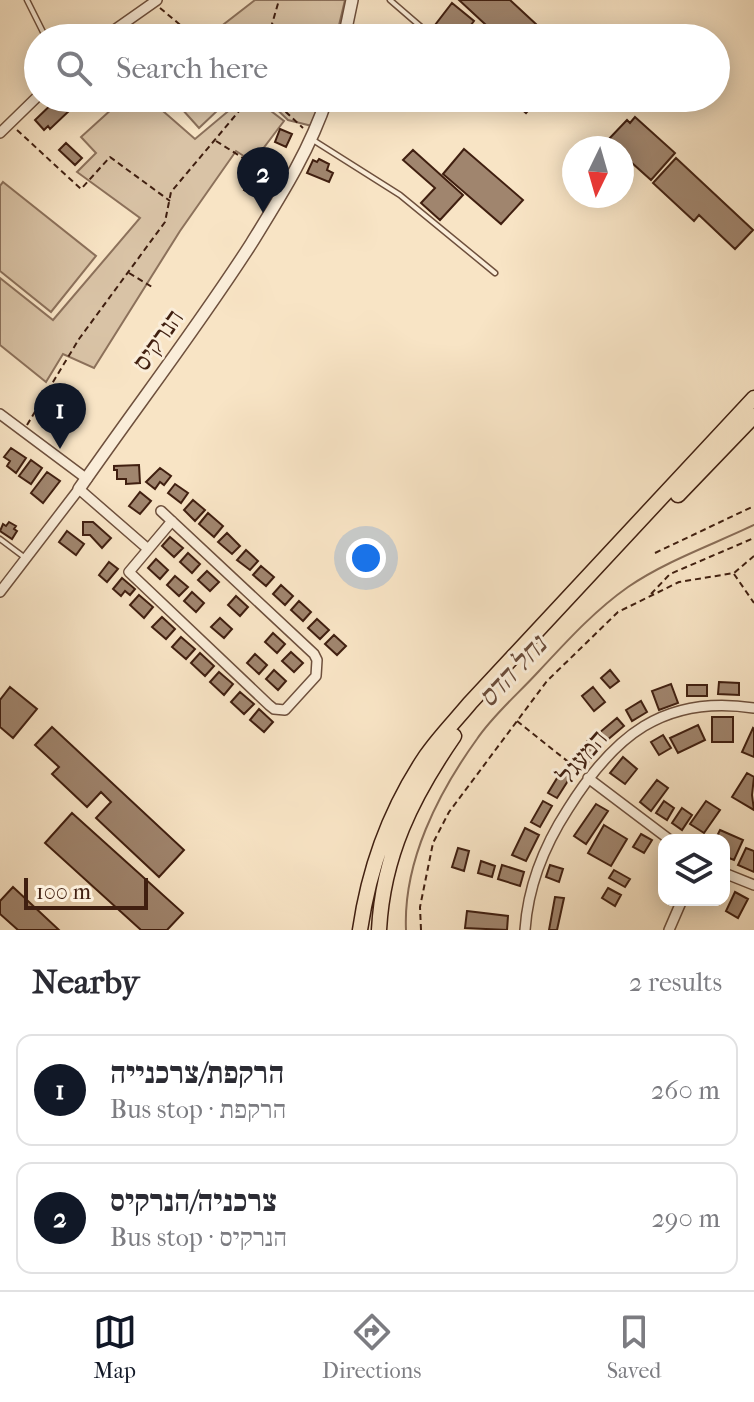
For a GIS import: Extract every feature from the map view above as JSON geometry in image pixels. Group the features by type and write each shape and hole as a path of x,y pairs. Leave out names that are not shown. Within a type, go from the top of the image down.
{"highway":[{"path":"360,930 365,898 390,822 427,755 481,691 754,398"},
{"path":"379,930 392,852 410,806 455,734 500,680 754,416"}],"street":[{"path":"347,24 352,0"},
{"path":"122,24 153,1"},
{"path":"0,133 24,110"},
{"name":"הנרקיס","path":"0,592 87,479 223,287 286,185 313,137 322,112"},
{"path":"0,414 87,479"},
{"path":"79,489 148,549"},
{"path":"161,511 172,521 317,660 316,676 285,710 269,705 129,572 172,521"},
{"name":"המעגל","path":"525,930 526,908 539,862 558,824 609,752 639,728 692,707 720,704 754,708"},
{"path":"588,778 662,834"},
{"path":"730,875 754,885"},
{"path":"669,930 679,906"}],"lane":[{"path":"27,0 39,24"},
{"path":"390,0 418,24"},
{"path":"313,137 400,195 495,273"},
{"path":"0,539 26,558"}],"path":[{"path":"272,24 279,0"},
{"path":"153,1 180,24"},
{"path":"23,431 79,339 165,222 171,192 238,112"},
{"path":"286,112 313,137"},
{"path":"10,123 81,189 110,157 170,201"},
{"path":"215,140 286,185"},
{"path":"128,273 152,287"},
{"path":"655,553 754,506"},
{"path":"648,597 670,574 754,538"},
{"path":"421,930 420,907 433,843 449,812 547,681 618,612 679,582 734,573 754,556"},
{"path":"734,573 754,603"},
{"path":"517,721 588,778"}],"shaded area":[{"path":"255,0 345,0 339,24 224,24"},
{"path":"109,112 164,112 195,139 227,112 272,112 284,121 253,162 236,151 180,231 94,368 63,354 46,382 0,345 0,278 53,320 140,218 77,172 96,153 81,137"},
{"path":"185,112 216,112 199,128"},
{"path":"280,112 316,112 312,126 288,120"},
{"path":"3,182 96,256 51,312 0,271 0,186"}],"building":[{"path":"459,0 510,0 536,24 485,24"},
{"path":"452,3 474,21 472,24 436,24"},
{"path":"43,112 68,112 50,129 48,126 44,130 35,120"},
{"path":"635,117 675,153 651,180 634,165 634,136 612,136 627,120 630,123"},
{"path":"280,129 292,134 286,147 275,142"},
{"path":"66,143 82,158 75,165 59,150"},
{"path":"464,149 523,200 501,224 443,174"},
{"path":"413,150 463,195 440,220 421,203 435,188 403,160"},
{"path":"676,158 753,230 735,249 699,215 694,221 653,183"},
{"path":"319,159 329,164 327,170 333,173 329,182 307,173 313,160 317,162"},
{"path":"243,167 259,173 250,193 244,190 249,178 240,174"},
{"path":"11,448 26,458 16,473 7,466 10,461 4,457"},
{"path":"31,460 42,468 31,484 19,476"},
{"path":"139,465 140,483 126,484 126,479 117,479 114,466"},
{"path":"160,468 171,476 164,485 160,482 155,489 146,482"},
{"path":"47,472 60,481 43,503 31,493"},
{"path":"175,484 188,493 181,503 168,493"},
{"path":"140,492 151,501 140,514 129,506"},
{"path":"193,500 205,510 195,521 184,510"},
{"path":"208,513 223,526 214,537 199,524"},
{"path":"9,522 16,526 14,529 17,531 12,539 0,531 3,524 6,526"},
{"path":"83,522 93,522 111,538 102,548 90,535 83,535"},
{"path":"67,531 84,544 76,555 59,542"},
{"path":"227,533 240,546 232,554 218,542"},
{"path":"170,537 183,548 174,557 162,546"},
{"path":"246,550 258,561 250,570 237,560"},
{"path":"188,553 200,564 192,573 180,562"},
{"path":"156,559 168,570 160,579 148,568"},
{"path":"109,562 118,569 107,582 99,575"},
{"path":"261,566 274,577 266,586 253,575"},
{"path":"207,571 219,582 210,591 198,580"},
{"path":"175,576 188,587 179,596 167,585"},
{"path":"122,578 135,589 130,595 125,591 121,596 113,589"},
{"path":"281,585 293,596 285,605 273,594"},
{"path":"192,592 204,603 196,612 184,601"},
{"path":"139,595 153,607 144,618 130,605"},
{"path":"236,596 248,607 240,616 228,605"},
{"path":"299,601 311,612 303,621 291,610"},
{"path":"162,617 175,629 166,639 152,627"},
{"path":"220,618 232,629 224,638 211,627"},
{"path":"317,619 329,630 320,639 308,628"},
{"path":"273,633 285,644 277,653 265,642"},
{"path":"334,635 346,646 337,655 325,644"},
{"path":"181,637 195,649 186,659 172,647"},
{"path":"291,652 303,663 294,672 282,661"},
{"path":"200,653 214,666 205,676 191,663"},
{"path":"255,654 267,665 259,674 247,663"},
{"path":"274,670 286,681 278,690 266,679"},
{"path":"610,670 619,681 610,688 601,678"},
{"path":"219,672 233,684 224,695 210,682"},
{"path":"719,682 739,683 739,695 718,694"},
{"path":"671,684 678,703 659,710 652,691"},
{"path":"687,685 707,685 707,696 687,696"},
{"path":"10,687 37,709 13,738 0,727 0,700"},
{"path":"593,687 605,702 594,711 582,696"},
{"path":"240,692 254,704 244,714 231,702"},
{"path":"641,701 647,712 632,721 626,710"},
{"path":"259,709 273,722 264,732 250,720"},
{"path":"712,717 733,717 733,742 712,742"},
{"path":"617,718 624,726 606,741 599,733"},
{"path":"698,725 705,740 678,753 670,738"},
{"path":"52,727 184,850 159,877 96,818 111,802 101,792 87,807 52,774 59,767 35,745"},
{"path":"754,729 754,757 742,752"},
{"path":"663,735 671,748 659,755 651,742"},
{"path":"590,738 601,748 585,766 574,756"},
{"path":"623,757 637,769 625,784 610,773"},
{"path":"562,770 571,776 557,798 548,793"},
{"path":"747,773 754,777 754,810 732,797"},
{"path":"657,780 668,788 651,811 640,802"},
{"path":"543,801 552,806 540,827 531,822"},
{"path":"664,801 674,808 667,820 656,813"},
{"path":"706,801 720,810 704,833 690,824"},
{"path":"596,804 608,811 586,844 574,836"},
{"path":"682,808 692,815 682,830 672,823"},
{"path":"72,813 183,913 167,930 141,930 45,843"},
{"path":"604,825 627,839 611,866 588,853"},
{"path":"525,828 539,835 526,861 512,855"},
{"path":"641,834 652,840 644,853 633,847"},
{"path":"730,834 743,840 734,860 730,858"},
{"path":"458,848 469,851 464,871 452,867"},
{"path":"746,848 754,851 754,872 738,865"},
{"path":"481,861 495,866 492,877 478,873"},
{"path":"502,865 524,872 520,886 498,879"},
{"path":"550,865 563,869 559,882 546,877"},
{"path":"614,870 630,879 625,887 609,878"},
{"path":"13,887 59,930 18,930 0,914 0,901"},
{"path":"608,888 621,895 615,906 602,898"},
{"path":"735,892 748,899 738,918 726,911"},
{"path":"555,897 564,898 557,930 549,930"},
{"path":"467,911 508,916 507,930 465,928"}],"waterway":[{"name":"נחל הדס","path":"406,930 410,879 426,829 449,782 491,721 581,627 628,587 673,561 754,525"}],"place":[{"name":"צרכניה/הנרקיס","path":"263,213"},
{"name":"הרקפת/צרכנייה","path":"60,449"}]}
